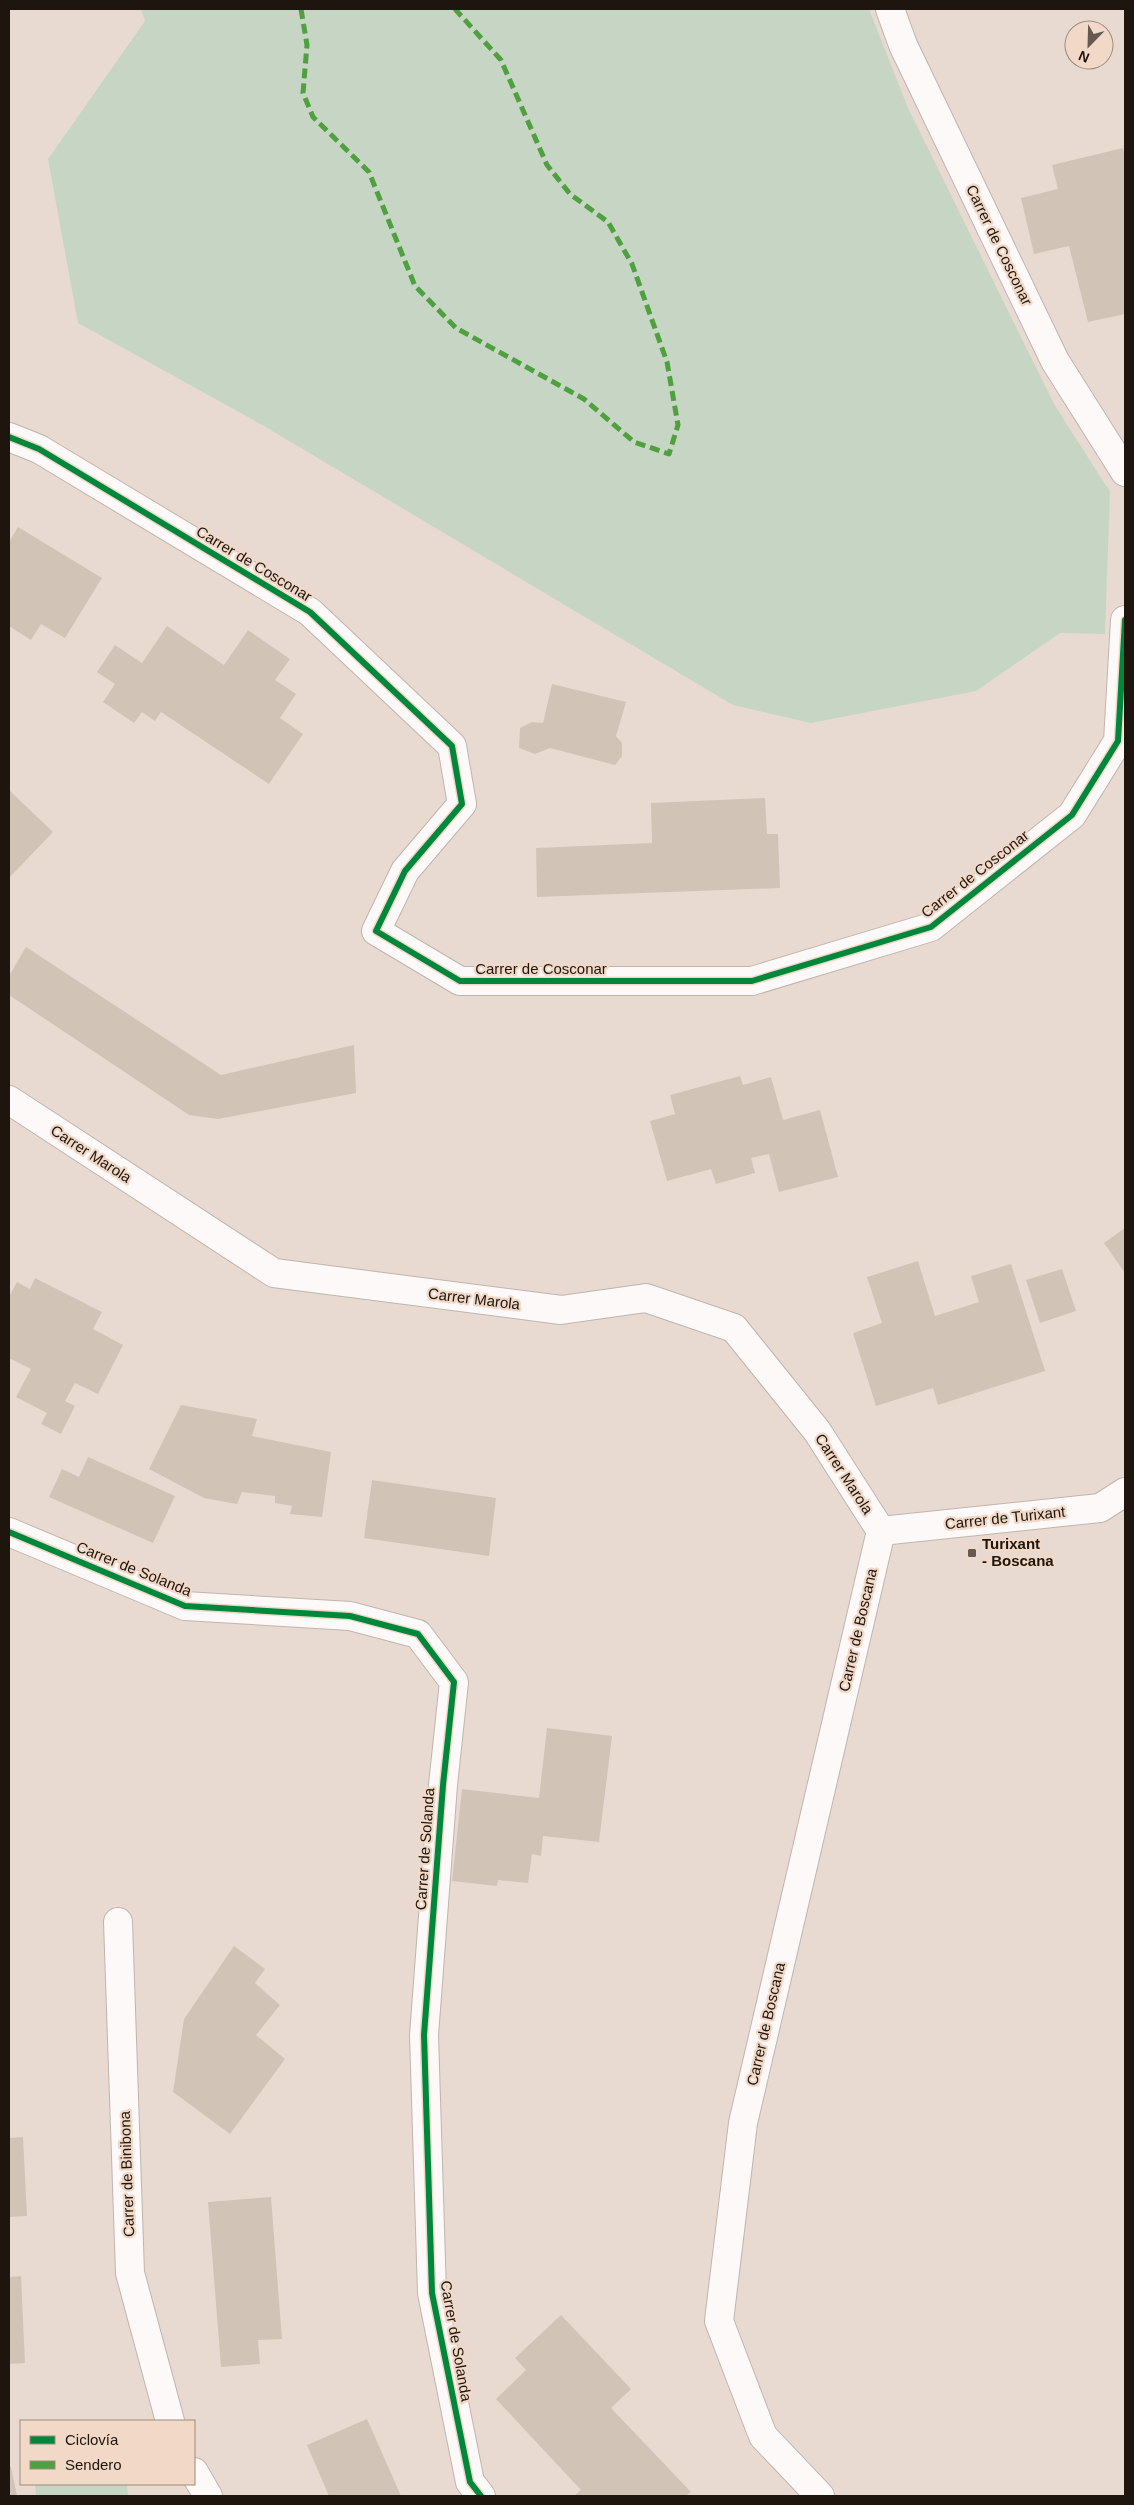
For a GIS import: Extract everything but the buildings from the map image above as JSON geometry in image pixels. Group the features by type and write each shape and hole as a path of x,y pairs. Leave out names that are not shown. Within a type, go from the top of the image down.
{"street":[{"name":"Carrer de Cosconar","path":"890,9 903,45 1055,361 1125,472"},
{"name":"Carrer de Cosconar","path":"9,437 39,449 310,612 452,746 462,804 405,870 376,931 460,981 752,981 931,927 1072,815 1118,741 1125,620"},
{"name":"Carrer Marola","path":"9,1100 274,1273 561,1310 646,1298 734,1328 816,1431 881,1531"},
{"name":"Carrer de Turixant","path":"881,1531 1100,1508 1125,1492"},
{"name":"Carrer de Boscana","path":"820,2496 763,2436 719,2321 743,2123 881,1531"},
{"name":"Carrer de Solanda","path":"9,1532 185,1606 350,1616 418,1634 454,1682 443,1785 424,2035 432,2293 470,2482 481,2496"},
{"name":"Carrer de Binibona","path":"118,1922 130,2273 170,2420"},
{"path":"195,2474 208,2496"}],"green space":[{"path":"141,9 869,9 908,108 1054,404 1110,492 1105,634 1060,633 976,691 811,723 733,705 264,426 78,323 48,159 145,21"},
{"path":"35,2485 127,2485 128,2496 36,2496"}],"marked path":[{"path":"301,9 307,45 303,93 313,117 369,172 415,286 456,328 584,399 634,442 669,454 678,425 667,362 632,264 608,222 570,194 547,165 501,60 455,9"}],"cycle path":[{"path":"9,437 39,449 310,612 452,746 462,804 405,871 376,931 460,981 752,981 931,927 1072,815 1118,741 1125,620"},
{"path":"9,1532 185,1606 350,1616 418,1634 454,1682 443,1785 424,2035 432,2293 470,2482 481,2496"}],"place":[{"name":"Turixant - Boscana","path":"972,1553"}]}
